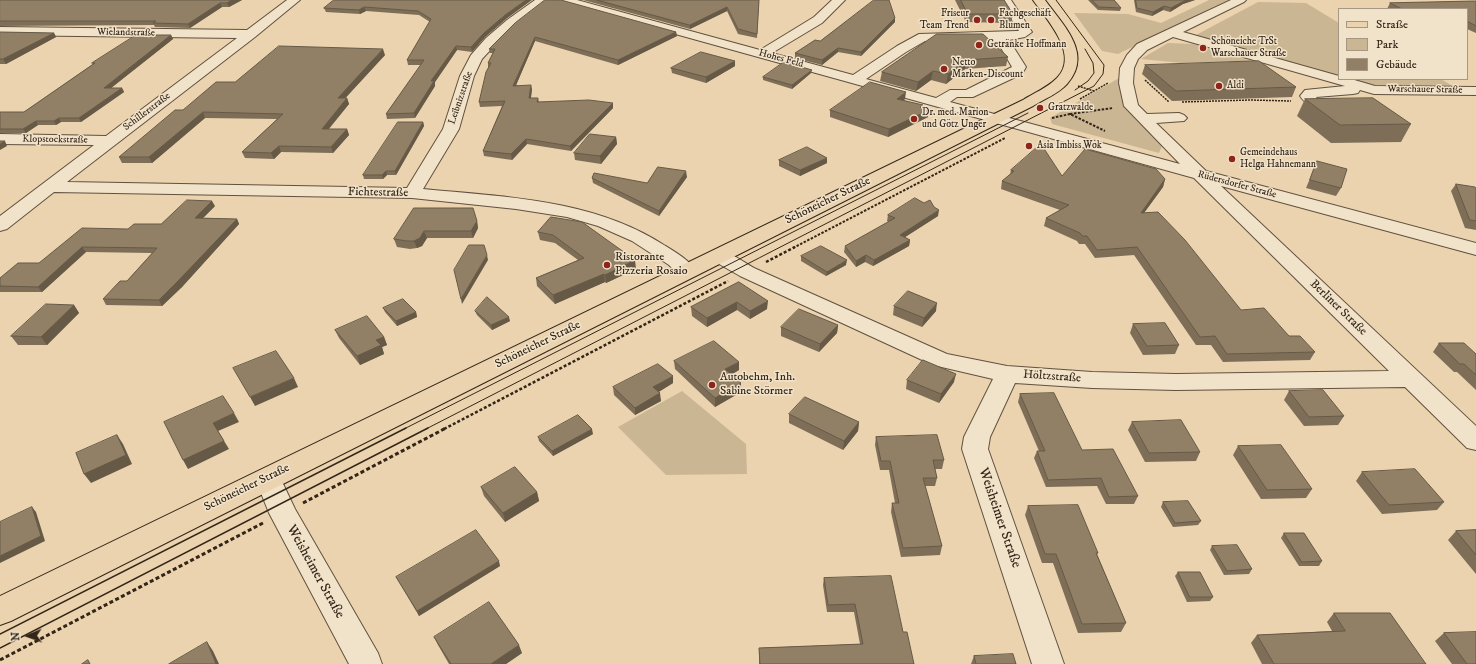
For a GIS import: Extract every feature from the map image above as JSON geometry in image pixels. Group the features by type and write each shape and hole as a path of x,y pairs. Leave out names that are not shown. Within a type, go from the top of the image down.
{"main road":[{"name":"Schöneicher Straße","path":"0,611 719,256 1004,127 1028,103 1062,81 1070,71 1072,55 1068,43 1039,0"}],"street":[{"name":"Schillerstraße","path":"0,225 294,0"},
{"name":"Leibnizstraße","path":"412,193 451,129 467,76 476,58 491,41 511,23 542,0"},
{"name":"Hohes Feld","path":"564,0 856,80 945,99 1004,127"},
{"path":"762,54 818,20 839,0"},
{"path":"856,80 921,37 1000,31 1019,37 1024,35 1026,32 1005,0"},
{"path":"1125,106 1127,68 1132,58 1142,47 1240,0"},
{"path":"921,37 924,29 932,24"},
{"name":"Wielandstraße","path":"0,31 251,34"},
{"path":"945,99 955,93 968,94 1017,71 1019,67 1000,31"},
{"name":"Warschauer Straße","path":"1173,33 1338,80"},
{"name":"Warschauer Straße","path":"1339,80 1374,90"},
{"name":"Warschauer Straße","path":"1312,101 1307,96 1315,91 1476,91"},
{"name":"Berliner Straße","path":"1125,106 1143,119 1476,441"},
{"path":"1143,119 1179,118"},
{"name":"Rüdersdorfer Straße","path":"1004,127 1200,175 1476,249"},
{"name":"Klopstockstraße","path":"0,139 109,141"},
{"name":"Fichtestraße","path":"51,187 412,193 516,204 568,212 605,222 639,236 676,261 687,272"},
{"name":"Höltzstraße","path":"719,256 747,272 941,360 1007,374 1092,380 1176,382 1411,379"},
{"name":"Weisheimer Straße","path":"1007,374 977,437 975,449 1048,664"},
{"name":"Weisheimer Straße","path":"268,478 283,513 366,664"}],"path":[{"path":"1070,114 1125,106 1170,102 1138,74 1127,68"},
{"path":"1080,99 1108,82"},
{"path":"1074,87 1077,85 1095,91"},
{"path":"1176,102 1250,100 1312,101"},
{"path":"0,660 625,334 747,272 1004,127"}],"green space":[{"path":"1209,0 1229,0 1118,54 1102,51 1074,13 1128,14 1161,23"},
{"path":"1258,2 1306,3 1338,22 1338,77 1202,38 1196,35"},
{"path":"1168,43 1193,44 1255,62 1182,63 1141,59"},
{"path":"1119,78 1126,102 1163,144 1159,153 1052,124 1050,118"},
{"path":"1351,80 1443,80 1454,87 1387,88"},
{"path":"682,391 746,444 747,474 666,475 618,427"}],"building":[{"path":"0,0 232,0 227,3 220,3 188,24 153,23 156,21 0,21"},
{"path":"334,0 526,0 505,15 484,33 471,47 456,46 431,81 434,81 414,113 386,114 424,60 407,60 431,19 418,11 364,7 359,10 324,8"},
{"path":"545,0 561,0 676,32 618,60 535,37 513,86 531,85 529,98 538,98 537,102 589,100 613,103 570,146 526,139 511,154 483,151 505,101 479,102 486,72 491,63 488,63 495,49 489,49 515,23"},
{"path":"597,0 759,0 757,34 738,29 727,7 690,25"},
{"path":"874,0 889,0 895,18 861,52 838,48 822,60 795,53 815,40 820,41"},
{"path":"961,0 1004,0 1013,14 968,14"},
{"path":"1092,0 1114,0 1121,8 1099,7"},
{"path":"1136,0 1186,0 1171,8 1164,6 1153,12 1137,8"},
{"path":"1476,1 1476,26 1468,22 1468,8 1400,8 1390,3"},
{"path":"0,32 54,33 3,59 0,59"},
{"path":"937,34 983,34 1008,57 967,60 948,74 933,71 918,82 882,72"},
{"path":"136,35 171,35 104,88 122,88 79,118 59,118 54,121 36,121 23,129 0,129 0,112 24,112 95,63 92,63"},
{"path":"279,46 383,49 338,98 347,98 322,129 347,129 331,147 279,146 271,153 242,152 283,114 203,112 149,157 119,157 175,110 183,110 216,82 235,82"},
{"path":"701,52 735,61 706,77 671,68"},
{"path":"1259,61 1296,87 1176,91 1145,65"},
{"path":"784,62 812,70 792,85 763,77"},
{"path":"870,82 906,92 897,99 923,105 920,107 929,110 889,129 830,110"},
{"path":"1373,98 1411,124 1340,125 1305,99"},
{"path":"398,122 423,122 395,171 386,171 382,175 363,175"},
{"path":"590,134 616,137 600,156 574,153"},
{"path":"1041,144 1062,176 1085,149 1156,169 1165,179 1141,213 1158,212 1185,240 1241,310 1264,308 1289,336 1300,336 1315,352 1227,354 1215,336 1200,337 1137,247 1097,250 1087,236 1082,236 1080,233 1046,218 1069,205 1002,181 1014,171 1011,170"},
{"path":"807,147 827,158 800,170 779,160"},
{"path":"1317,161 1347,169 1341,188 1310,180"},
{"path":"658,167 686,171 659,211 592,178 594,173 647,183"},
{"path":"1456,184 1475,187 1476,221 1470,220"},
{"path":"915,198 924,203 930,200 934,207 939,210 900,235 910,240 874,260 866,255 856,261 845,246 895,218 888,215"},
{"path":"187,200 212,201 195,218 237,219 159,300 103,299 120,281 127,281 157,248 82,247 38,287 0,286 0,278 18,263 39,263 82,228 128,229 134,224 161,224"},
{"path":"414,208 473,208 477,221 471,231 424,231 420,238 414,241 394,239"},
{"path":"551,217 582,222 635,260 605,275 604,274 553,295 536,278 584,258 553,235 538,232"},
{"path":"469,245 484,245 487,255 461,299 454,270"},
{"path":"821,246 847,260 827,272 801,256"},
{"path":"739,282 768,301 750,311 737,302 707,318 691,307"},
{"path":"908,291 937,303 924,318 894,306"},
{"path":"487,297 509,317 491,325 475,311"},
{"path":"403,299 416,312 396,321 383,308"},
{"path":"46,304 74,305 41,337 11,336"},
{"path":"799,309 838,325 820,344 781,327"},
{"path":"367,316 384,337 376,340 381,345 357,356 335,330"},
{"path":"1165,323 1179,345 1147,346 1133,324"},
{"name":"Autobehm, Inh. Sabine Störmer","path":"714,341 739,362 725,369 741,383 715,398 674,361"},
{"path":"1439,343 1464,343 1476,354 1476,375 1464,364 1460,364"},
{"path":"276,351 294,378 250,397 233,368"},
{"path":"923,360 956,374 941,394 907,380"},
{"path":"658,364 673,376 653,387 660,393 635,408 613,387"},
{"path":"1323,390 1344,416 1309,417 1289,391"},
{"path":"1054,393 1082,450 1113,449 1138,496 1109,497 1101,478 1048,480 1037,451 1045,451 1020,394"},
{"path":"223,396 234,413 213,423 224,441 183,460 164,422"},
{"path":"805,397 859,422 844,441 789,414"},
{"path":"578,415 592,429 552,451 538,437"},
{"path":"1181,420 1200,452 1149,453 1132,422"},
{"path":"117,435 126,455 84,474 76,453"},
{"path":"937,435 944,460 933,460 937,478 923,478 942,546 903,548 892,503 899,503 890,461 881,461 876,437"},
{"path":"1281,445 1312,489 1267,490 1238,446"},
{"path":"515,467 537,492 503,513 481,487"},
{"path":"1415,469 1444,502 1389,505 1362,472"},
{"path":"1188,501 1201,521 1175,523 1163,502"},
{"path":"1078,505 1098,553 1096,553 1126,623 1082,624 1056,554 1045,554 1028,506"},
{"path":"32,507 41,536 0,556 0,522"},
{"path":"476,530 499,561 417,611 396,577"},
{"path":"1476,530 1476,555 1456,531"},
{"path":"1284,533 1304,533 1322,561 1302,562"},
{"path":"1237,545 1252,569 1227,571 1212,546"},
{"path":"1178,572 1200,572 1213,597 1190,597"},
{"path":"891,576 903,632 907,632 914,664 760,664 759,648 863,644 855,604 828,605 824,578"},
{"path":"489,602 519,645 491,664 451,664 434,637"},
{"path":"1334,613 1390,613 1426,664 1274,664 1257,635 1345,631"},
{"path":"1476,632 1476,664 1467,664 1444,633"},
{"path":"207,642 216,664 169,664"},
{"path":"1013,654 1016,664 976,664 974,656"},
{"path":"88,660 90,664 82,664"}],"tram line":[{"path":"426,429 1094,86 1103,74 1104,65 1056,0"},
{"path":"1075,90 1088,81 1094,73 1093,63 1085,49"},
{"path":"404,429 1028,113"},
{"path":"0,634 406,428"},
{"path":"0,648 428,428"}],"place":[{"name":"Friseur Team Trend","path":"977,20"},
{"name":"Fachgeschäft Blumen","path":"991,20"},
{"name":"Getränke Hoffmann","path":"979,45"},
{"name":"Schöneiche TrSt Warschauer Straße","path":"1203,48"},
{"name":"Netto Marken-Discount","path":"944,69"},
{"name":"Aldi","path":"1219,86"},
{"name":"Grätzwalde","path":"1040,108"},
{"name":"Dr. med. Marion und Götz Unger","path":"914,119"},
{"name":"Asia Imbiss Wok","path":"1029,146"},
{"name":"Gemeindehaus Helga Hahnemann","path":"1232,159"},
{"name":"Ristorante Pizzeria Rosaio","path":"607,265"},
{"name":"Autobehm, Inh. Sabine Störmer","path":"712,385"}]}
